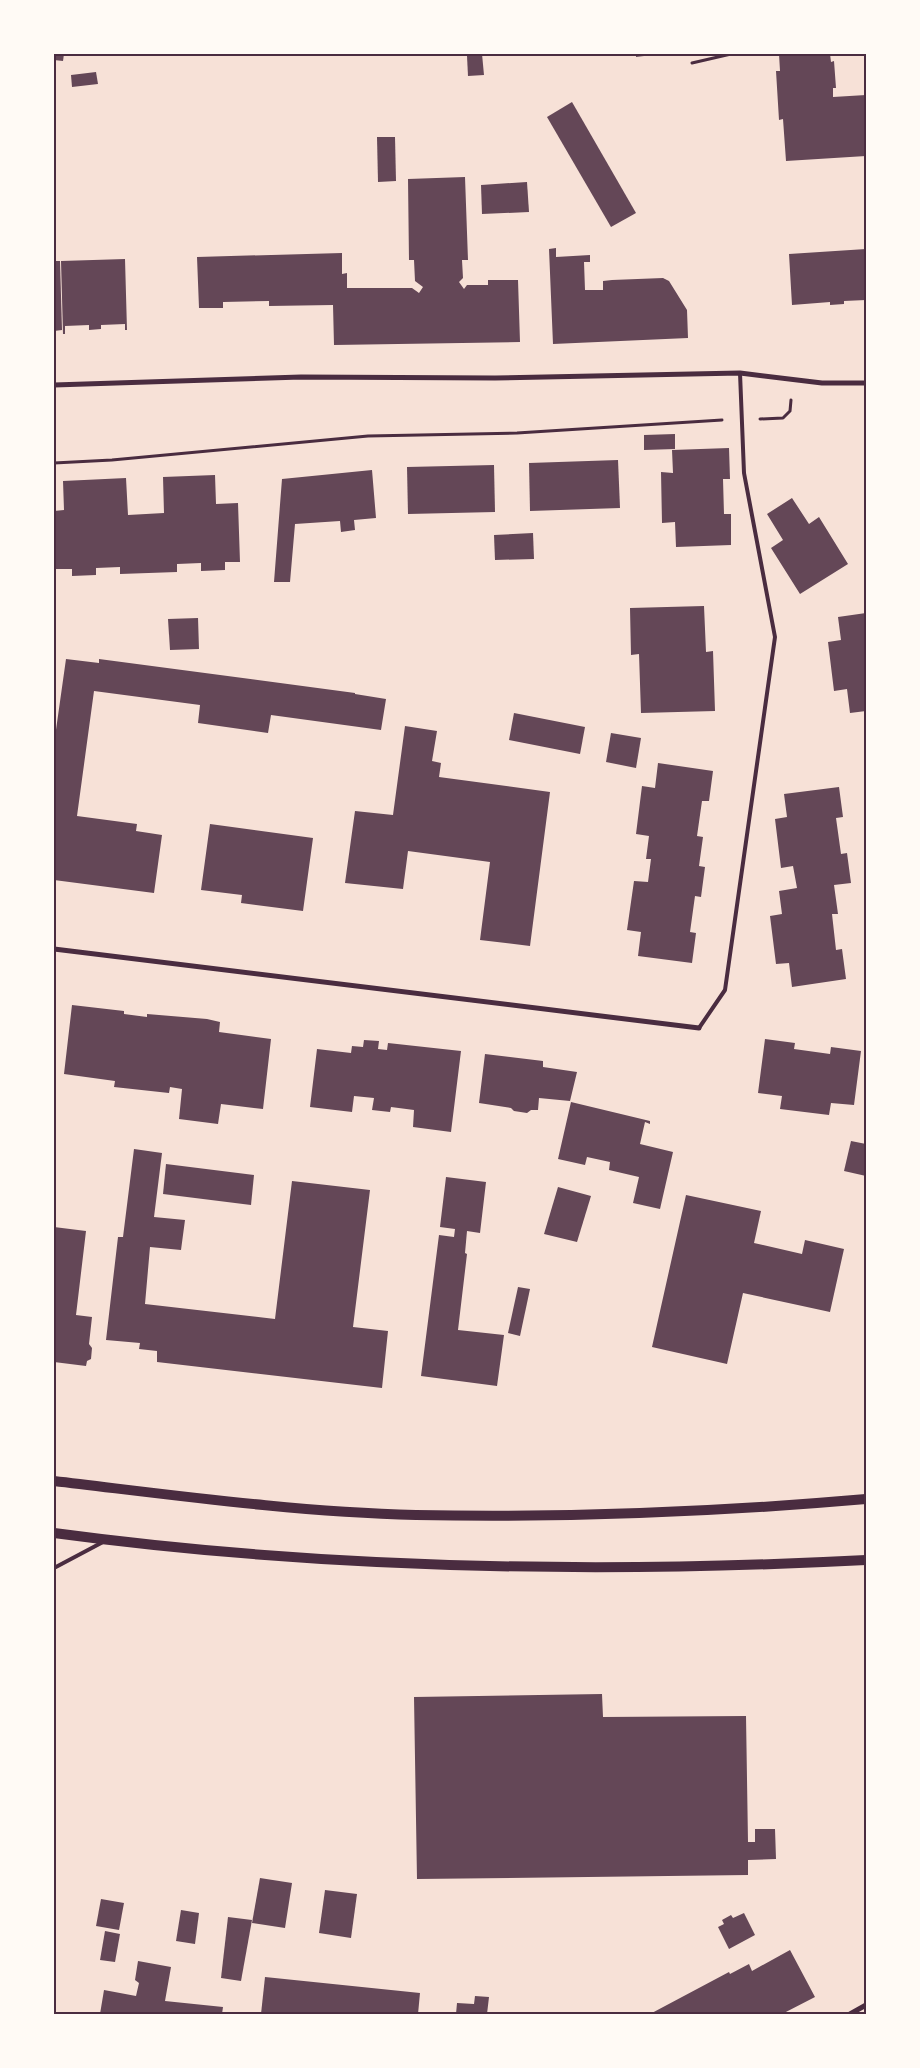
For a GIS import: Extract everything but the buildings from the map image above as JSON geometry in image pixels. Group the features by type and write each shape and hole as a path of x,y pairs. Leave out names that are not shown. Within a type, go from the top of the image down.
{"main road":[{"path":"54,1481 246,1504 415,1515 589,1516 779,1506 866,1499"},
{"path":"54,1533 106,1540 311,1557 459,1564 647,1567 866,1560"}],"street":[{"path":"54,385 301,377 495,378 740,373 822,383 866,383"},
{"path":"54,949 700,1028"},
{"path":"850,2014 866,2005"}],"lane":[{"path":"700,1028 725,990 776,637 744,473 740,373"},
{"path":"54,1568 106,1540"}],"path":[{"path":"692,64 731,54"},
{"path":"54,463 112,460 368,436 517,433 783,418 790,411 792,380"}]}
